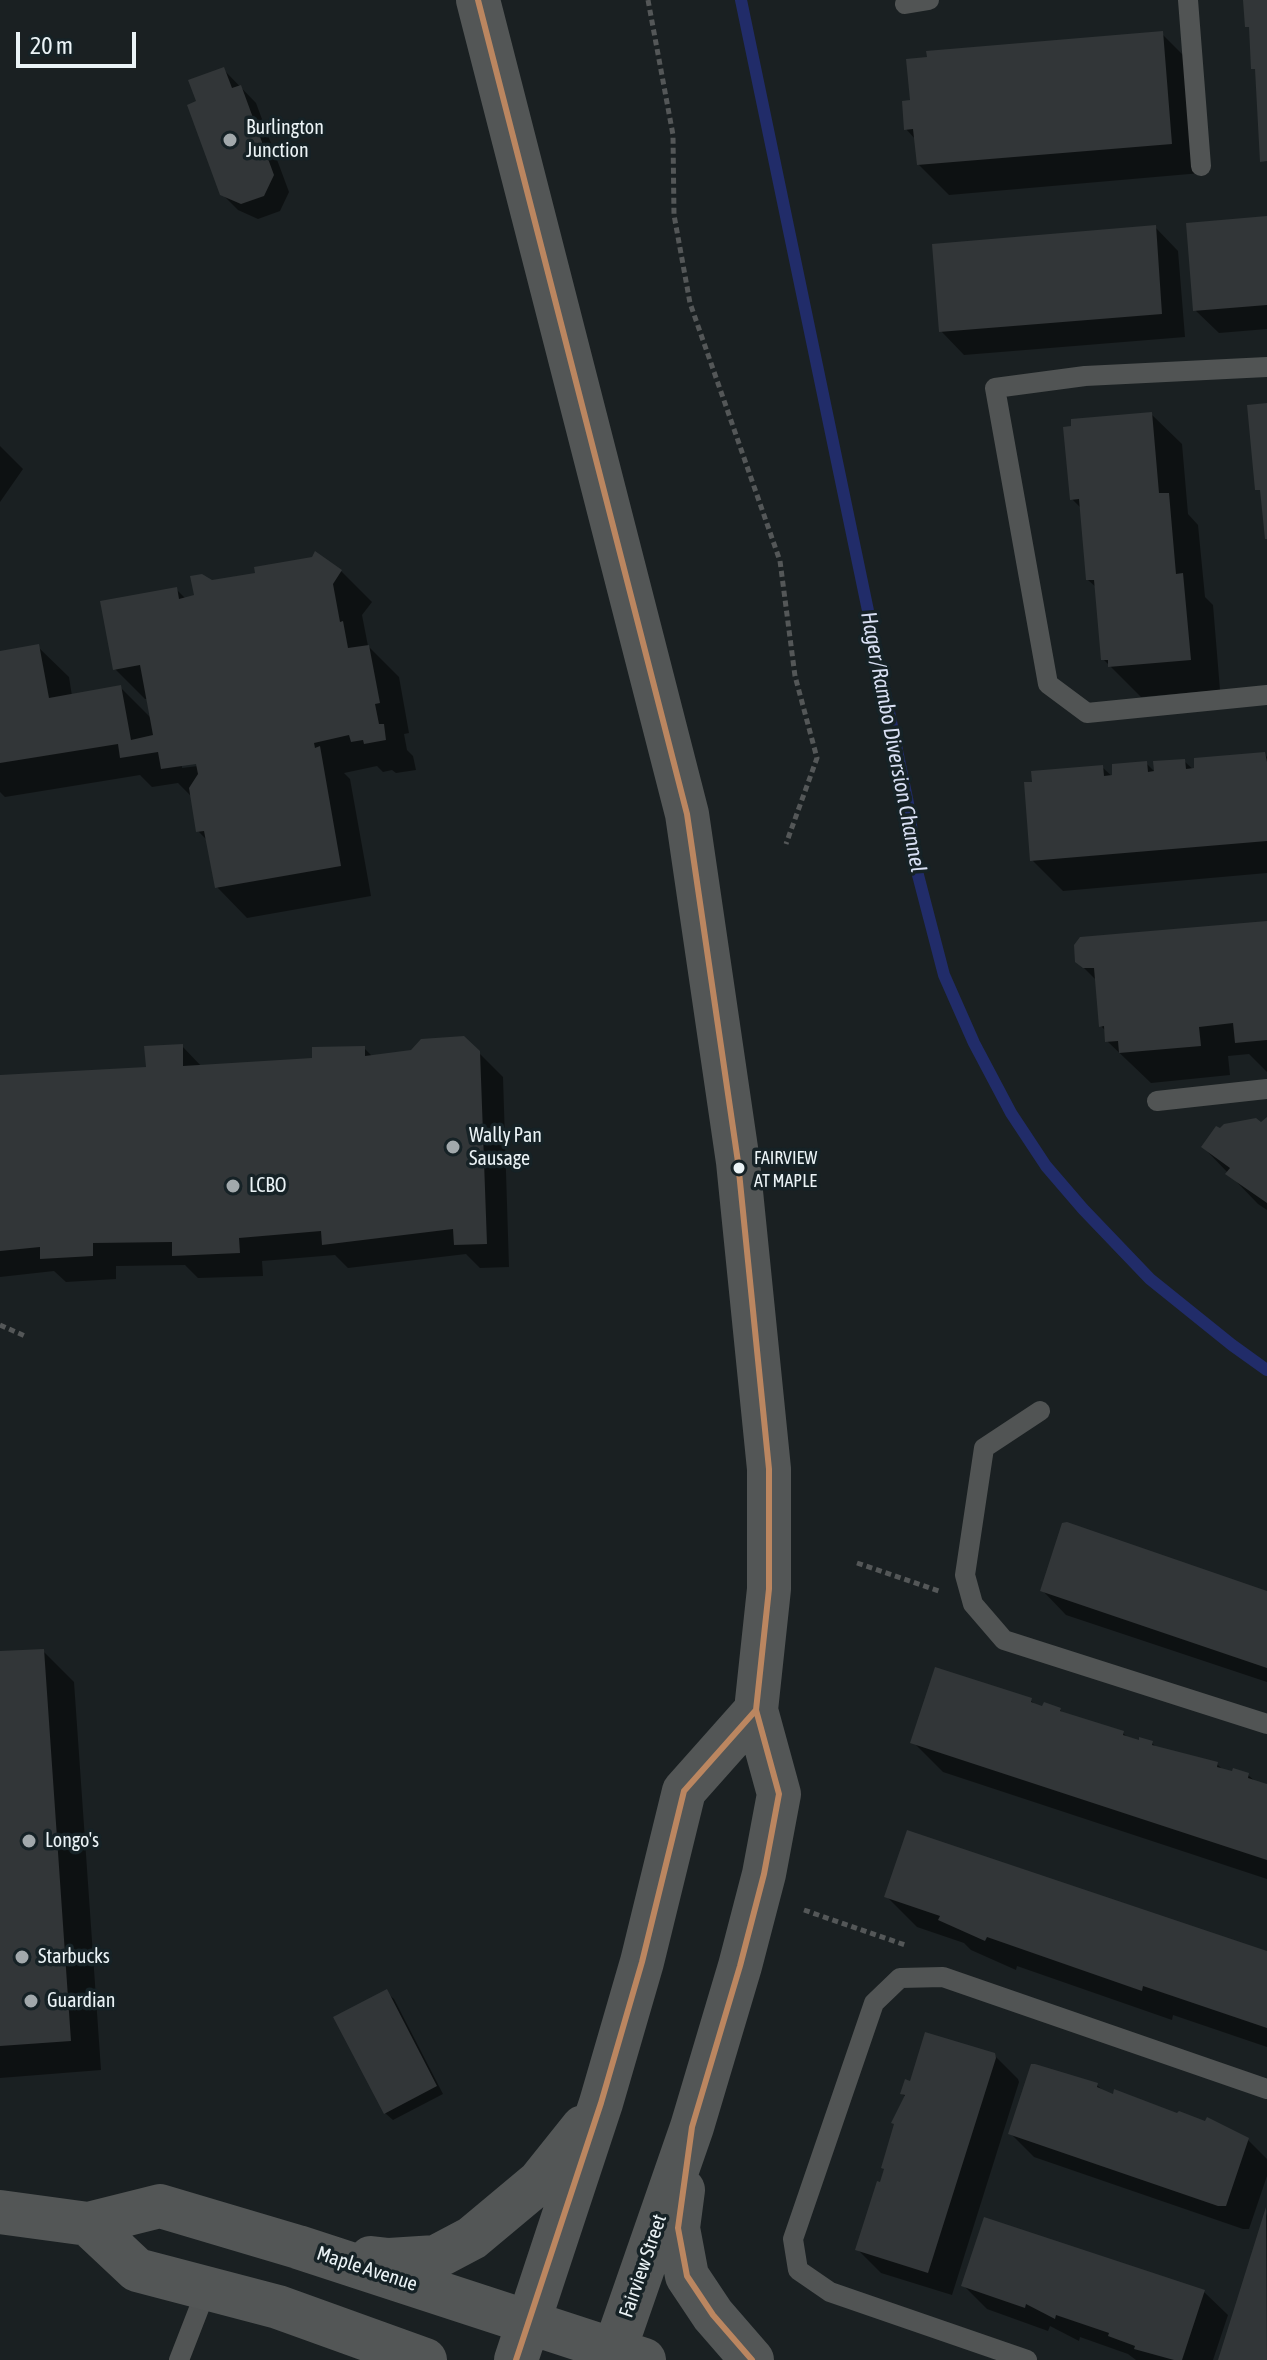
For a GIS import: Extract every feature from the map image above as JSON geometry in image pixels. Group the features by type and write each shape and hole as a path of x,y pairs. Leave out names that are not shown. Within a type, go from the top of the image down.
{"main road":[{"name":"Fairview Street","path":"478,0 687,814 738,1162 769,1469 769,1589 756,1710 779,1794 764,1874 740,1966 623,2357"},
{"path":"523,2341 601,2103 642,1962 684,1791 756,1710"},
{"path":"298,2247 389,2260 436,2257 472,2238 539,2182 601,2103"},
{"path":"692,2127 678,2228 687,2276 713,2315 752,2360"},
{"name":"Maple Avenue","path":"0,2212 88,2224 160,2206 298,2247 523,2341 623,2357"},
{"path":"88,2224 137,2270 278,2307 425,2360"},
{"path":"278,2307 341,2360"}],"lane":[{"path":"905,4 929,0"},
{"path":"1188,0 1201,166"},
{"path":"1267,367 1085,376 995,388 1048,684 1087,713 1267,695"},
{"path":"1157,1101 1267,1089"},
{"path":"1040,1411 984,1448 965,1575 973,1604 1004,1640 1267,1724"},
{"path":"1027,2360 830,2292 798,2270 793,2239 874,2003 900,1978 943,1977 1267,2089"},
{"path":"179,2360 207,2288"}],"path":[{"path":"648,0 673,135 674,215 690,303 780,561 795,676 817,758 786,844"},
{"path":"0,1325 25,1336"},
{"path":"857,1563 973,1604"},
{"path":"804,1910 914,1948"}],"building":[{"path":"1243,0 1267,0 1267,161 1260,162 1255,69 1251,69 1249,27 1245,27"},
{"path":"1163,31 1172,144 917,165 913,129 904,130 902,101 910,100 906,59 927,57 926,51"},
{"name":"Burlington Junction","path":"224,67 232,88 241,85 274,175 264,196 241,204 220,195 187,105 196,101 188,80"},
{"path":"1267,216 1267,305 1193,311 1186,223"},
{"path":"1156,225 1162,314 939,332 932,244"},
{"path":"1267,403 1265,539 1260,490 1255,490 1247,405"},
{"path":"1152,412 1159,493 1169,493 1176,574 1183,573 1191,660 1108,667 1108,660 1101,660 1094,580 1086,580 1079,499 1070,500 1063,427 1071,426 1071,419"},
{"path":"315,551 342,570 333,584 340,622 343,621 348,648 369,645 380,703 375,704 379,724 384,724 386,740 364,744 363,740 351,742 349,735 314,743 315,748 320,746 341,866 215,888 204,831 196,832 189,788 198,774 196,764 161,769 158,752 120,758 118,744 0,763 0,651 39,644 49,698 121,685 131,740 153,735 140,665 113,670 100,601 177,587 179,599 194,595 190,576 202,574 212,580 255,573 254,567 312,557"},
{"path":"1265,752 1267,841 1030,861 1024,782 1032,782 1031,771 1103,765 1104,776 1112,775 1112,764 1147,761 1148,772 1154,771 1153,761 1185,759 1186,769 1194,768 1194,758"},
{"path":"1267,921 1267,1040 1235,1043 1233,1023 1199,1027 1201,1046 1119,1053 1118,1041 1105,1042 1104,1026 1099,1027 1094,968 1083,968 1075,962 1074,945 1080,937"},
{"path":"464,1036 480,1051 487,1244 454,1245 453,1229 322,1245 321,1231 239,1238 240,1253 172,1256 172,1242 93,1243 93,1256 40,1259 40,1247 0,1251 0,1075 146,1067 144,1046 183,1044 183,1066 312,1058 312,1047 365,1046 365,1056 411,1050 421,1039"},
{"path":"1267,1117 1267,1203 1225,1174 1230,1168 1201,1147 1216,1126 1220,1128 1224,1124 1256,1118 1261,1122"},
{"path":"1067,1522 1267,1591 1267,1668 1040,1591 1062,1523"},
{"name":"Longo's","path":"44,1649 71,2041 0,2046 0,1651"},
{"path":"935,1667 1032,1698 1031,1702 1042,1706 1044,1702 1061,1708 1060,1711 1124,1731 1123,1735 1153,1741 1152,1745 1218,1762 1217,1767 1249,1773 1248,1778 1267,1784 1267,1860 910,1743"},
{"path":"907,1830 1267,1951 1267,2028 1143,1986 1142,1991 987,1937 985,1941 938,1920 940,1916 884,1897"},
{"path":"387,1989 437,2086 384,2114 333,2017"},
{"path":"925,2032 995,2053 996,2058 928,2273 855,2250 877,2181 880,2182 884,2169 881,2168 894,2124 891,2123 905,2095 900,2094 905,2079 910,2081"},
{"path":"1031,2064 1098,2083 1097,2087 1113,2094 1114,2089 1177,2113 1179,2111 1205,2121 1207,2117 1249,2138 1226,2206 1218,2206 1008,2134"},
{"path":"1266,2207 1267,2360 1218,2360"},
{"path":"984,2217 1205,2290 1182,2360 1134,2349 1135,2346 1108,2336 1109,2333 1056,2315 1055,2319 1026,2304 1025,2308 961,2286"}],"waterway":[{"name":"Hager/Rambo Diversion Channel","path":"741,0 908,803 918,875 944,975 974,1043 1011,1113 1046,1166 1150,1279 1267,1370"}],"transit line":[{"path":"478,0 687,814 738,1162 769,1469 769,1589 756,1710 779,1794 764,1874 740,1966 692,2127 678,2228 687,2276 713,2315 752,2360"},
{"path":"516,2360 601,2103 642,1962 684,1791 756,1710"}],"place":[{"name":"Burlington Junction","path":"230,140"},
{"name":"Wally Pan Sausage","path":"453,1147"},
{"name":"FAIRVIEW AT MAPLE","path":"739,1168"},
{"name":"LCBO","path":"233,1186"},
{"name":"Longo's","path":"29,1841"},
{"name":"Starbucks","path":"22,1957"},
{"name":"Guardian","path":"31,2001"}]}
